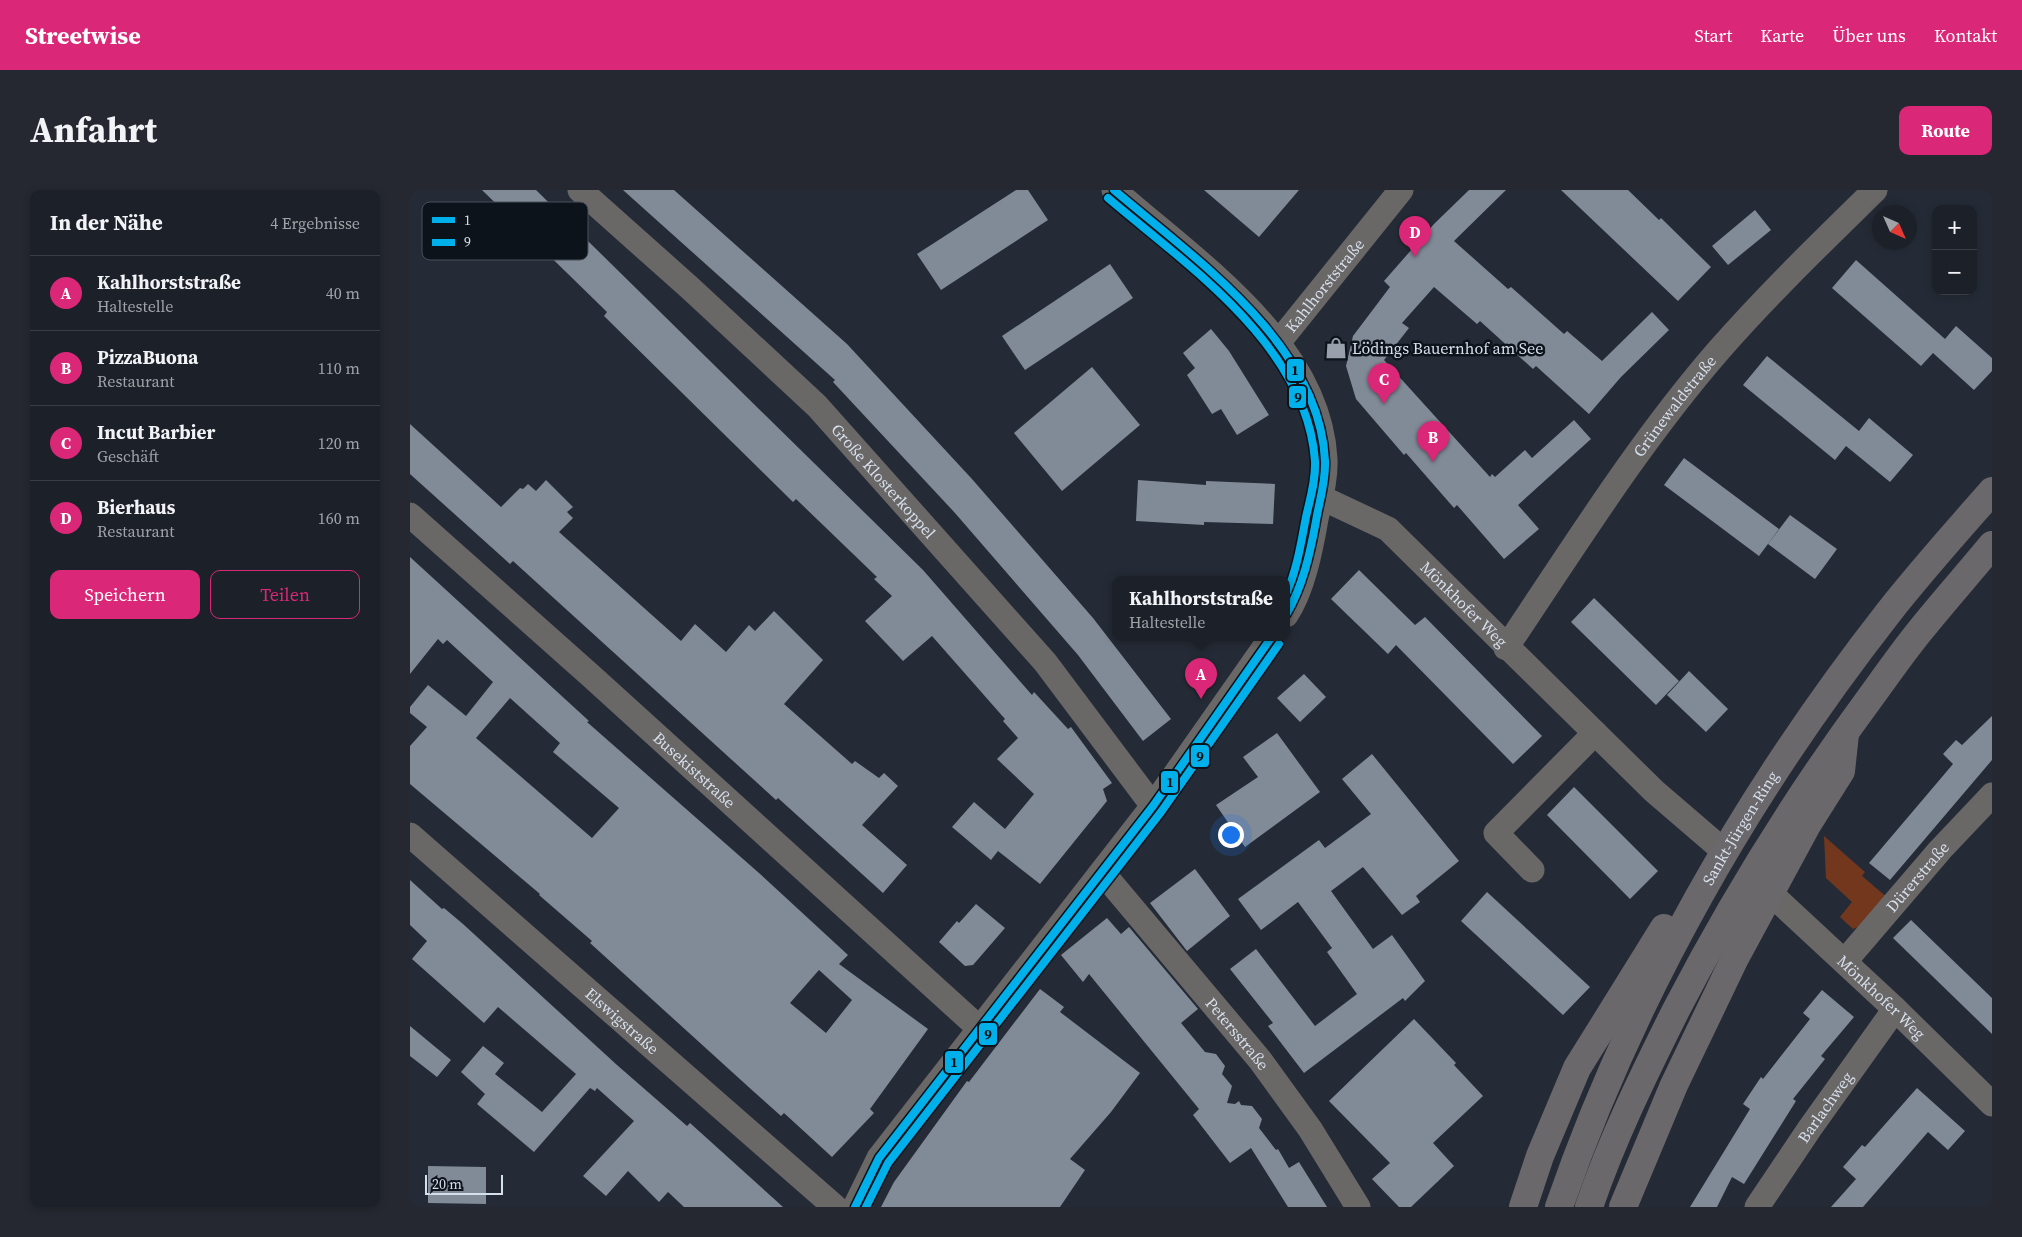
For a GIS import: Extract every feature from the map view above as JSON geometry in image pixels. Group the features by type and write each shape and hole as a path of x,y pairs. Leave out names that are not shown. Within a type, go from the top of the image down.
{"main road":[{"name":"Sankt-Jürgen-Ring","path":"1559,1207 1617,1058 1705,882 1812,718 1888,614 1992,490"},
{"name":"Sankt-Jürgen-Ring","path":"1589,1207 1599,1178 1645,1071 1714,938 1782,824 1846,731 1918,633 1992,545"},
{"path":"1623,1207 1674,1085 1734,958 1807,825 1841,771 1846,731"},
{"path":"1724,852 1782,824"},
{"path":"1523,1207 1540,1156 1577,1068 1666,924 1705,882"}],"street":[{"name":"Große Klosterkoppel","path":"580,190 697,294 817,406 1045,662 1153,806"},
{"path":"1114,190 1239,299 1278,343"},
{"name":"Kahlhorststraße","path":"1290,606 1309,556 1325,460 1319,420 1302,380 1278,343 1401,190"},
{"name":"Grünewaldstraße","path":"1506,648 1610,492 1719,350 1788,276 1875,190"},
{"name":"Mönkhofer Weg","path":"1320,497 1388,530 1506,648 1654,791 1724,852"},
{"name":"Busekiststraße","path":"410,515 598,682 979,1028"},
{"path":"855,1207 879,1158 1153,806 1269,641"},
{"path":"1532,870 1496,833 1595,732"},
{"name":"Dürerstraße","path":"1845,961 1940,850 1992,795"},
{"name":"Elswigstraße","path":"410,835 835,1207"},
{"name":"Petersstraße","path":"1102,872 1260,1060 1310,1129 1358,1207"},
{"name":"Mönkhofer Weg","path":"1769,892 1896,1009 1992,1104"},
{"name":"Barlachweg","path":"1757,1207 1810,1128 1896,1009"}],"shaded area":[{"path":"1824,836 1865,872 1862,876 1889,899 1868,923 1853,929 1840,917 1852,902 1826,878"}],"building":[{"path":"482,190 536,190 548,202 494,202"},
{"path":"623,190 674,190 847,344 972,479 1093,618 1171,719 1143,741 1078,655 955,513 833,382 835,380"},
{"path":"1016,190 1028,190 1048,220 941,290 917,254"},
{"path":"1204,190 1299,190 1259,237"},
{"path":"1469,190 1506,190 1454,241 1508,289 1511,287 1564,334 1567,331 1602,361 1652,312 1669,330 1621,377 1589,414 1536,366 1533,369 1480,321 1477,324 1434,287 1402,323 1409,328 1384,360 1490,477 1492,474 1495,477 1525,450 1532,458 1574,420 1591,439 1518,505 1539,529 1504,559 1457,505 1454,508 1406,453 1404,455 1356,399 1346,366 1353,336 1390,287 1384,281 1434,224"},
{"path":"1561,190 1628,190 1659,220 1661,218 1711,267 1678,301"},
{"path":"1755,210 1771,230 1728,265 1712,246"},
{"path":"588,241 923,570 1032,695 1034,692 1068,729 1071,727 1112,783 1103,789 1107,801 1040,884 998,851 991,860 952,827 974,802 1005,829 1034,794 997,759 1018,738 1003,721 1005,719 932,636 903,661 865,621 892,596 874,579 877,577 796,499 793,502 604,316 607,312 554,260 588,260"},
{"path":"1856,260 1945,339 1956,326 1992,358 1992,371 1974,390 1933,353 1921,366 1832,288"},
{"path":"1110,264 1133,298 1025,370 1002,336"},
{"path":"1211,329 1229,351 1269,415 1237,435 1221,409 1212,414 1187,375 1195,368 1183,353"},
{"path":"1767,356 1859,431 1869,418 1913,455 1890,482 1846,446 1835,460 1743,385"},
{"path":"1092,367 1140,425 1062,491 1014,433"},
{"path":"410,424 501,507 520,488 523,489 528,484 536,491 546,480 573,507 567,512 573,518 559,532 681,641 695,624 726,652 749,625 755,631 774,611 823,660 784,704 852,764 855,761 879,778 884,773 898,786 862,825 907,865 883,893 778,798 776,800 513,561 510,564 410,474"},
{"path":"1684,458 1779,529 1759,556 1664,485"},
{"path":"1138,480 1206,485 1206,481 1275,484 1273,524 1204,522 1204,525 1136,521"},
{"path":"1790,515 1837,549 1815,579 1768,544"},
{"path":"410,557 589,721 587,722 759,873 848,955 839,964 928,1029 870,1109 874,1113 832,1157 784,1113 781,1116 753,1091 590,943 592,941 540,894 410,784 410,746 427,727 410,713 410,707 428,685 466,716 493,682 447,640 443,644 438,639 410,674","holes":["510,698 560,743 553,752 619,808 592,838 476,738","819,970 852,1000 826,1033 790,1003"]},
{"path":"1359,570 1415,625 1425,617 1542,736 1513,764 1396,645 1388,654 1331,599"},
{"path":"1594,598 1679,681 1656,705 1571,622"},
{"path":"1689,671 1728,709 1706,732 1667,695"},
{"path":"1304,674 1326,697 1300,722 1277,698"},
{"path":"1992,716 1992,760 1890,880 1869,863 1953,764 1943,754 1956,740 1962,745"},
{"path":"1277,733 1320,792 1245,847 1216,805 1258,777 1243,757"},
{"path":"1372,754 1459,861 1416,896 1420,902 1402,915 1363,867 1331,891 1373,949 1392,935 1425,981 1405,1001 1403,998 1304,1073 1268,1026 1273,1023 1230,969 1256,949 1315,1026 1357,994 1327,952 1332,948 1298,902 1261,930 1238,899 1319,840 1325,848 1371,814 1342,779"},
{"path":"1574,787 1658,871 1630,899 1547,815"},
{"path":"1195,869 1230,916 1187,951 1150,903"},
{"path":"410,880 442,909 444,908 463,924 617,1065 687,1126 690,1123 783,1207 684,1207 668,1192 659,1202 628,1171 606,1196 583,1176 634,1121 597,1088 595,1091 590,1088 534,1152 477,1104 485,1094 461,1072 483,1046 504,1063 495,1074 542,1112 576,1074 498,1007 484,1023 412,959 427,941 410,925"},
{"path":"1487,892 1590,987 1563,1015 1461,921"},
{"path":"976,904 1005,928 973,965 965,966 939,942 957,921 959,923"},
{"path":"1107,918 1121,934 1129,927 1198,1009 1181,1023 1205,1052 1216,1054 1225,1066 1222,1074 1232,1086 1227,1103 1235,1104 1239,1101 1241,1105 1252,1106 1262,1119 1259,1128 1276,1150 1278,1149 1289,1168 1299,1162 1327,1207 1288,1207 1251,1148 1230,1163 1193,1115 1199,1109 1089,974 1083,982 1061,955"},
{"path":"1911,920 1992,998 1992,1034 1893,938"},
{"path":"1040,989 1064,1007 1060,1012 1140,1073 1111,1112 1070,1159 1085,1170 1060,1207 881,1207 894,1182 967,1081 969,1082"},
{"path":"1822,990 1854,1017 1821,1056 1825,1059 1793,1099 1796,1101 1744,1184 1732,1177 1717,1207 1690,1207 1750,1109 1743,1104 1761,1077 1763,1079 1810,1019 1803,1013"},
{"path":"1414,1019 1456,1063 1454,1065 1483,1096 1433,1143 1454,1166 1411,1207 1399,1207 1372,1179 1390,1163 1329,1101"},
{"path":"410,1026 451,1060 437,1077 410,1056"},
{"path":"1917,1088 1965,1131 1948,1150 1928,1132 1863,1207 1831,1207 1856,1179 1843,1167 1862,1145 1865,1147"},
{"path":"428,1166 486,1167 486,1204 428,1203"}],"transit line":[{"name":"1","path":"1114,190 1215,275 1248,308 1277,342 1301,379 1318,419 1325,461 1323,484 1305,570 1290,608"},
{"name":"9","path":"1108,198 1207,281 1267,345 1291,381 1307,419 1315,461 1315,475 1298,556 1290,584"},
{"name":"1","path":"855,1207 879,1158 1153,806 1269,641"},
{"name":"9","path":"866,1207 888,1163 1161,812 1279,644"}],"place":[{"name":"Bierhaus","path":"1415,257"},
{"name":"Lödings Bauernhof am See","path":"1336,348"},
{"name":"Incut Barbier","path":"1384,404"},
{"name":"PizzaBuona","path":"1433,462"},
{"name":"Kahlhorststraße","path":"1201,699"}]}
